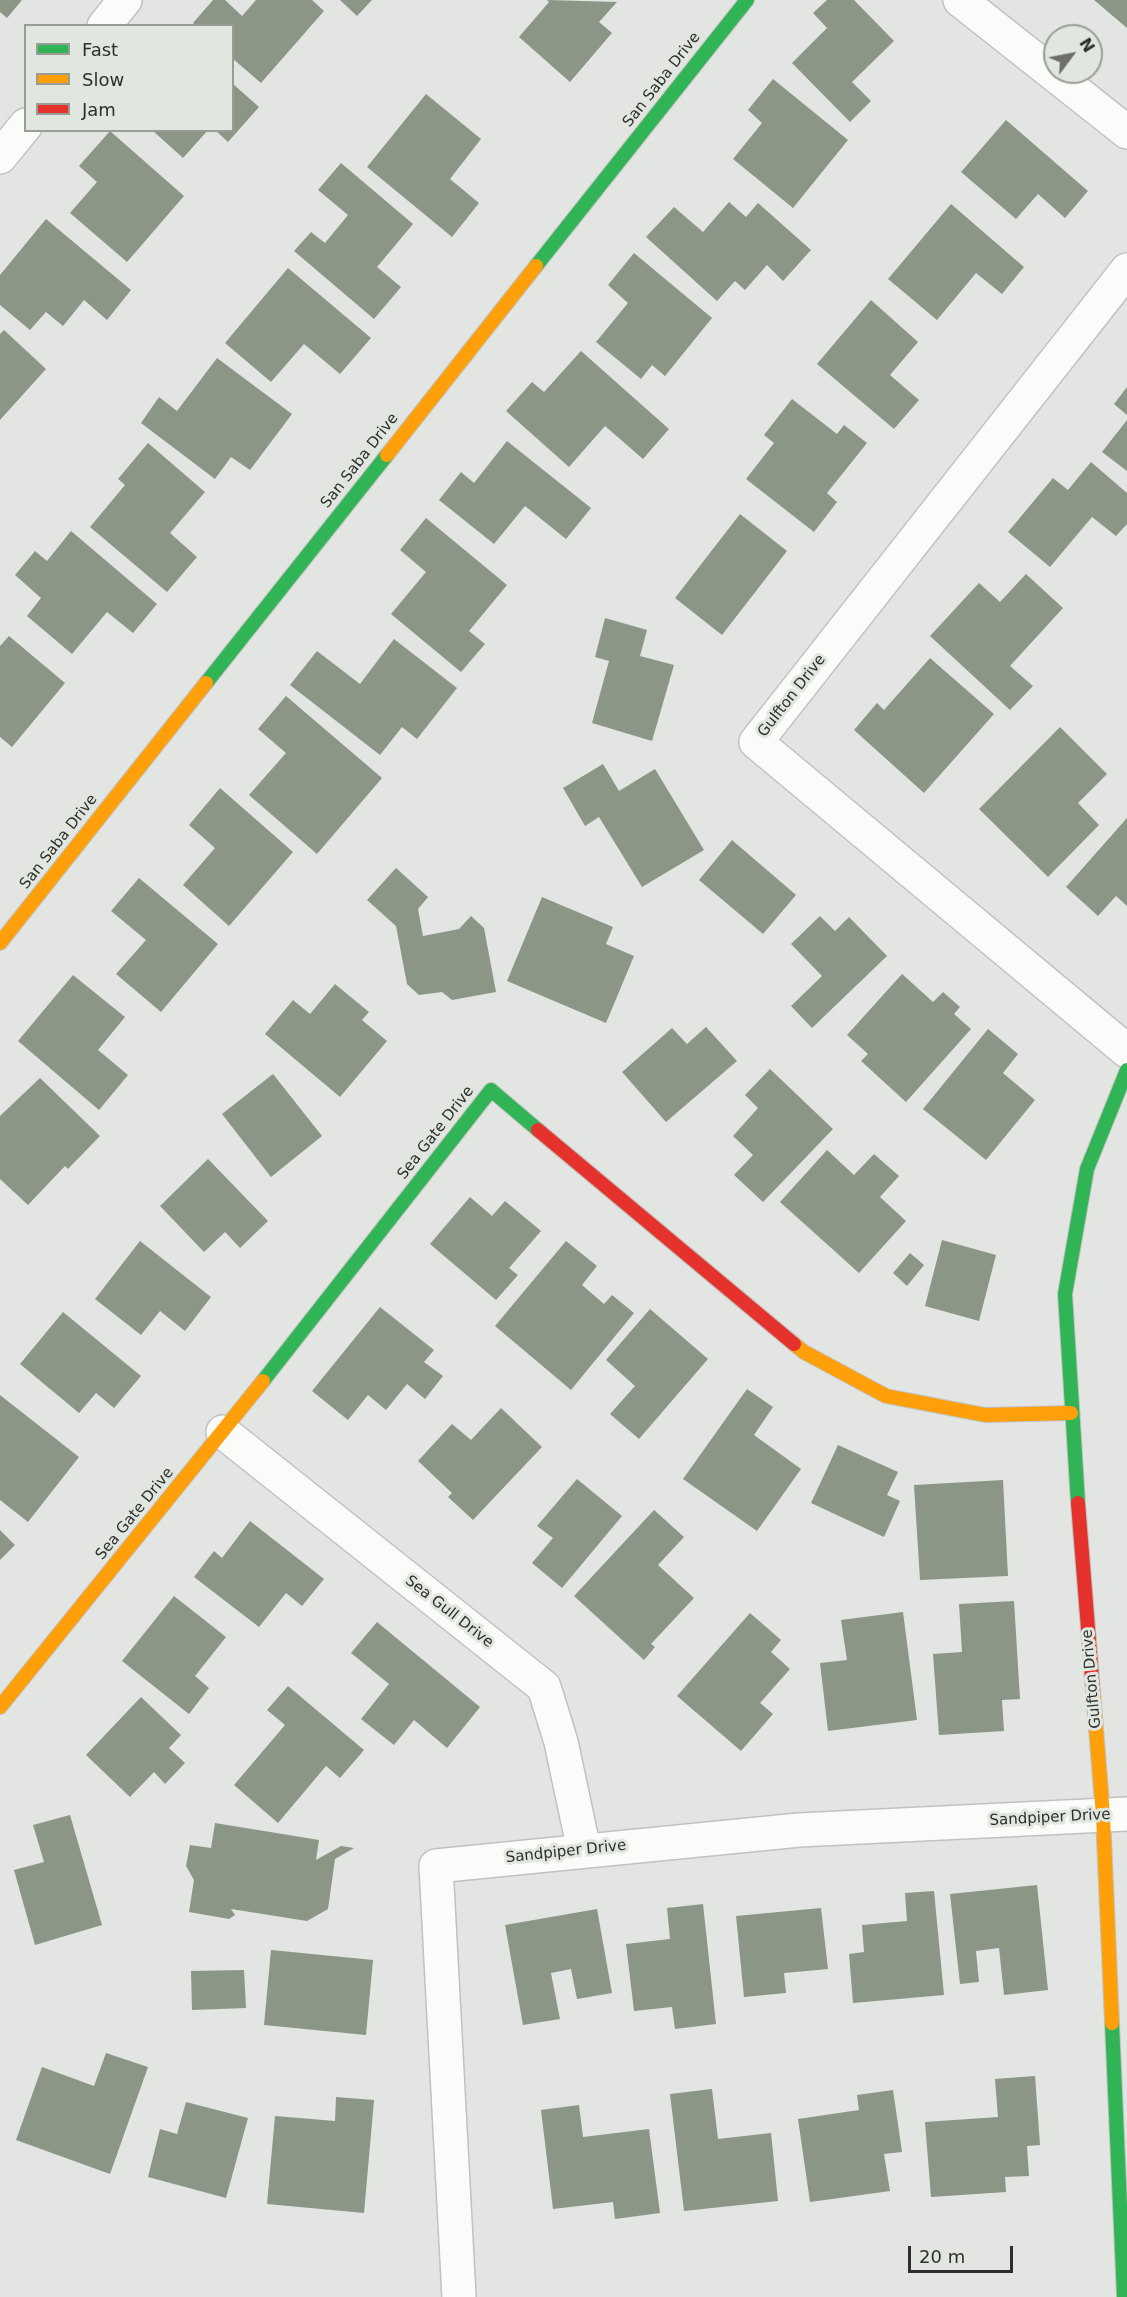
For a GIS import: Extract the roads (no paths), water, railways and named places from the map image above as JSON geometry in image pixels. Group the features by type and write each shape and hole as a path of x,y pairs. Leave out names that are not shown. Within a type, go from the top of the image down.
{"street":[{"path":"106,24 125,0"},
{"name":"San Saba Drive","path":"0,943 747,0"},
{"path":"960,0 1127,132"},
{"path":"0,157 24,127"},
{"name":"Gulfton Drive","path":"1127,270 756,742 1127,1051"},
{"name":"Gulfton Drive","path":"1124,2297 1115,1815 1071,1413 1065,1294 1087,1169 1127,1070"},
{"name":"Sea Gate Drive","path":"0,1707 223,1432 491,1090 804,1352 886,1396 985,1415 1071,1413"},
{"name":"Sea Gull Drive","path":"223,1432 544,1687 561,1742 584,1850"},
{"name":"Sandpiper Drive","path":"459,2297 436,1866 798,1830 1115,1815"}]}
